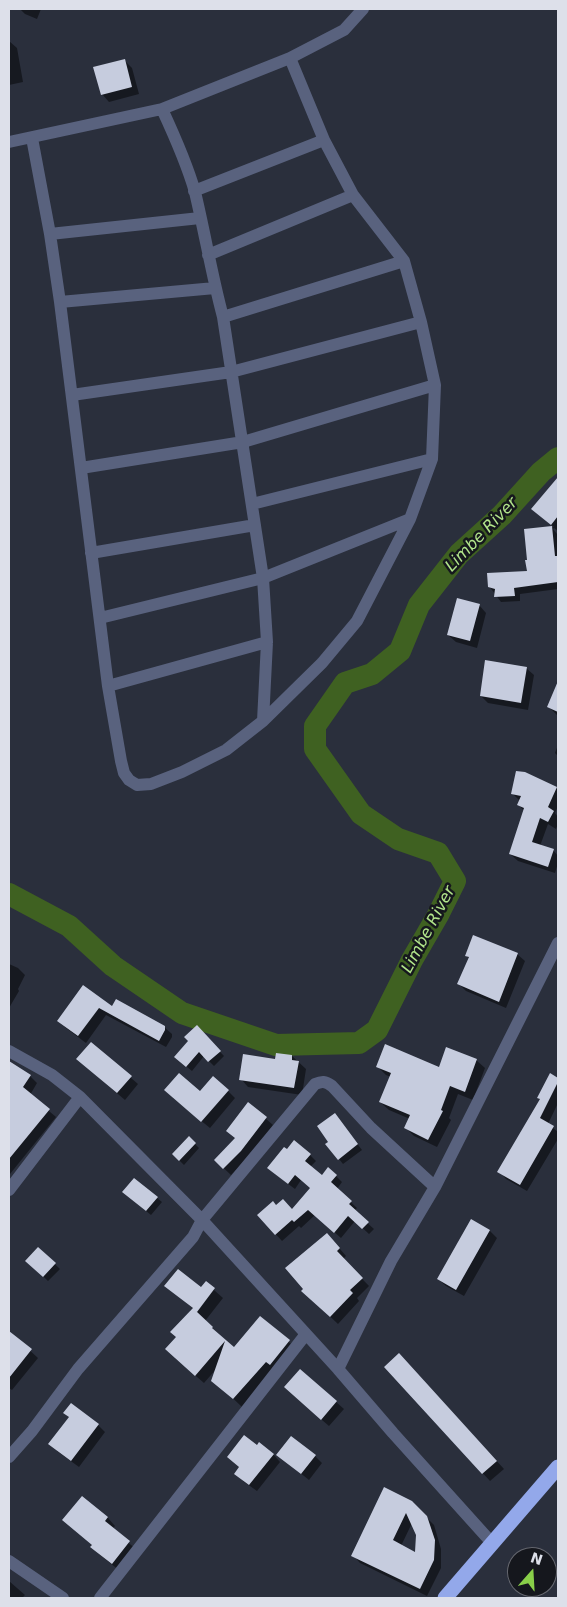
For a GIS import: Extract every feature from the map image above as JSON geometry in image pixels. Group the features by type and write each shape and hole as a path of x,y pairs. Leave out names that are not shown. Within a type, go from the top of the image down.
{"highway":[{"path":"445,1598 558,1467"}],"street":[{"path":"9,142 162,110 290,58 344,30 363,9"},
{"path":"32,138 50,234 60,302 108,686 124,773 129,780 138,786 151,784 226,750 263,721 322,663 357,621 410,519 432,459 435,385 421,322 404,261 353,195 324,140 290,58"},
{"path":"162,110 182,154 194,192 223,317 263,578 266,642 263,721"},
{"path":"194,192 324,140"},
{"path":"208,255 353,195"},
{"path":"50,234 200,218"},
{"path":"223,317 404,261"},
{"path":"60,302 215,288"},
{"path":"72,395 231,372 421,322"},
{"path":"81,468 242,442 435,385"},
{"path":"252,504 432,459"},
{"path":"100,618 263,578 410,519"},
{"path":"91,553 256,525"},
{"path":"108,686 266,642"},
{"path":"338,1369 391,1262 435,1186 558,943"},
{"path":"9,1050 52,1075 80,1097 202,1220 338,1369 492,1543"},
{"path":"9,1457 32,1431 78,1369 193,1236 202,1220 314,1084 322,1081 332,1086 372,1128 435,1186"},
{"path":"9,1190 80,1097"},
{"path":"100,1598 306,1334"},
{"path":"9,1561 63,1598"}],"building":[{"path":"125,59 132,87 101,95 93,67"},
{"path":"558,477 558,516 551,525 531,509"},
{"path":"552,526 555,556 558,556 558,582 514,588 515,596 494,597 495,589 488,587 487,573 527,571 524,529"},
{"path":"457,598 480,604 470,641 447,635"},
{"path":"485,660 527,667 521,703 480,696"},
{"path":"558,681 558,712 547,707"},
{"path":"516,771 525,772 557,787 548,807 554,811 548,822 540,818 532,842 554,849 548,867 509,854 524,808 517,805 521,796 511,794"},
{"path":"473,935 518,953 499,1002 457,984 469,957 465,956"},
{"path":"83,985 112,1006 116,999 165,1026 159,1041 99,1008 78,1036 57,1021"},
{"path":"197,1025 221,1051 208,1062 199,1052 186,1067 174,1057 188,1041 184,1037"},
{"path":"91,1042 132,1076 117,1093 76,1059"},
{"path":"385,1044 439,1067 446,1047 477,1059 465,1092 450,1086 441,1110 443,1111 428,1140 404,1128 410,1115 379,1102 391,1073 376,1067"},
{"path":"276,1053 292,1055 292,1060 299,1061 294,1088 239,1080 243,1054 275,1059"},
{"path":"9,1061 31,1075 23,1087 50,1109 9,1159"},
{"path":"179,1073 200,1091 213,1076 229,1090 201,1122 164,1090"},
{"path":"550,1073 558,1078 558,1082 540,1118 554,1126 520,1185 497,1172 540,1099 537,1098"},
{"path":"248,1102 267,1117 241,1151 223,1169 214,1160 235,1138 226,1131"},
{"path":"335,1113 358,1144 338,1160 325,1144 328,1142 317,1126"},
{"path":"189,1136 196,1143 179,1161 172,1154"},
{"path":"294,1140 311,1154 305,1161 322,1175 328,1167 337,1175 331,1182 352,1201 349,1204 369,1222 362,1229 348,1216 334,1233 308,1210 294,1222 292,1220 275,1235 257,1215 273,1201 276,1205 283,1199 292,1209 310,1188 295,1175 288,1184 267,1168 284,1147 287,1149"},
{"path":"134,1178 158,1197 146,1211 122,1192"},
{"path":"471,1219 490,1230 456,1290 437,1279"},
{"path":"327,1233 340,1248 337,1251 363,1278 350,1290 353,1293 330,1317 301,1291 303,1289 285,1268"},
{"path":"38,1247 56,1263 43,1277 25,1261"},
{"path":"178,1269 201,1287 206,1281 215,1288 197,1312 234,1347 260,1316 290,1340 270,1365 266,1362 233,1399 211,1381 225,1341 195,1376 165,1349 176,1337 170,1332 193,1308 164,1286"},
{"path":"9,1331 32,1349 9,1378"},
{"path":"399,1353 497,1461 482,1474 384,1367"},
{"path":"300,1369 337,1401 321,1420 284,1387"},
{"path":"71,1403 99,1424 71,1461 48,1444 69,1417 63,1413"},
{"path":"244,1435 257,1445 259,1442 274,1454 249,1485 234,1474 239,1467 227,1457"},
{"path":"291,1436 316,1455 301,1474 276,1455"},
{"path":"384,1487 412,1501 427,1516 435,1540 434,1560 420,1589 351,1556","holes":["406,1513 416,1535 415,1552 393,1540"]},
{"path":"82,1496 108,1517 105,1521 130,1541 112,1564 90,1547 92,1545 62,1520"}],"waterway":[{"name":"Limbe River","path":"9,894 69,926 113,966 182,1013 276,1045 359,1043 377,1030 455,881 438,853 398,839 361,814 315,749 315,726 345,683 372,674 400,651 419,605 459,554 502,515 541,472 558,458"}]}
